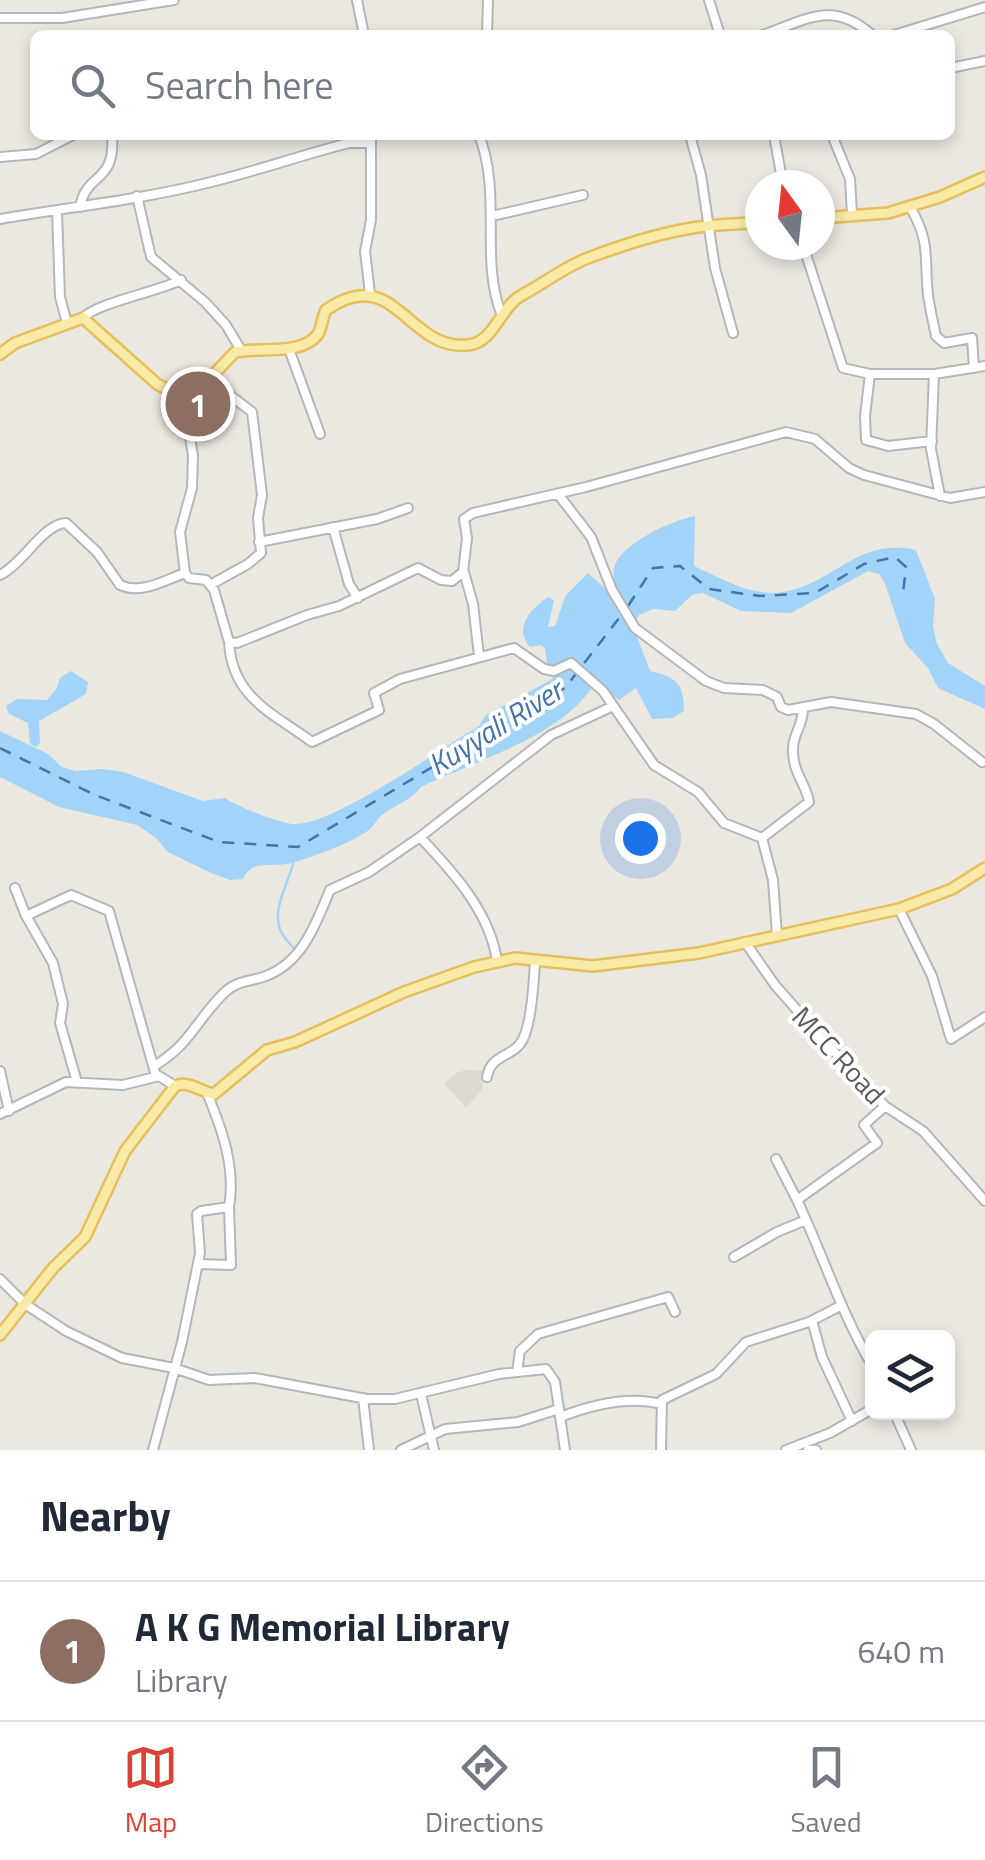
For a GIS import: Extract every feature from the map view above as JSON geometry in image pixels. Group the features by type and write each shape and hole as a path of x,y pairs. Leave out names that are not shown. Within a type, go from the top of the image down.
{"main road":[{"path":"835,216 869,216 910,207 961,190 985,177"},
{"path":"0,354 15,343 83,318 157,384 184,398 196,394 223,363 242,350 289,349 318,334 326,310 370,294 399,308 412,324 430,335 465,346 486,338 512,300 585,259 651,238 707,226 745,223"},
{"path":"0,1335 53,1268 85,1237 125,1151 176,1086 190,1084 208,1093 224,1088 268,1050 296,1042 404,992 497,961 612,965 745,942 900,909 952,890 985,868"}],"street":[{"path":"0,18 62,18 174,0"},
{"path":"358,0 363,30"},
{"path":"487,30 488,0"},
{"path":"709,0 718,30"},
{"path":"910,30 985,7"},
{"path":"788,30 834,12 856,20 867,30"},
{"path":"955,67 985,61"},
{"path":"0,157 36,154 63,140"},
{"path":"80,207 86,190 104,176 112,160 112,140"},
{"path":"0,219 208,183 363,140"},
{"path":"370,140 366,250 370,294"},
{"path":"480,140 491,181 495,285 501,313"},
{"path":"691,140 701,174 714,268 733,333"},
{"path":"775,140 781,170"},
{"path":"834,140 850,179 852,214"},
{"path":"492,216 584,195"},
{"path":"137,196 151,257 181,280 226,325 242,350"},
{"path":"910,207 927,249 928,290 936,336 944,343 972,338 974,368"},
{"path":"58,211 60,297 67,323"},
{"path":"808,260 845,370 934,374 985,366"},
{"path":"83,318 94,309 146,295 181,280"},
{"path":"289,349 320,434"},
{"path":"870,374 864,416 866,440 888,446 932,442"},
{"path":"934,374 932,442 940,496"},
{"path":"210,380 252,412 262,495 261,554 210,584"},
{"path":"184,398 193,456 192,488 180,532 186,573 189,578 210,584 236,673 252,700 312,742 379,710 374,693 377,689 479,656 514,648 544,669 554,671 571,663 598,686 654,765 698,792 724,823 762,838"},
{"path":"479,656 473,604 464,572 463,526 468,516 786,432 815,439 848,468 864,475 950,498 985,492"},
{"path":"558,494 591,537 612,590 635,628 715,685 763,690 777,697 784,709 831,702 916,714 982,762"},
{"path":"260,542 377,519 408,508"},
{"path":"0,575 17,564 58,523 66,523 85,539 120,586 138,590 186,573"},
{"path":"333,528 358,598"},
{"path":"229,642 264,634 358,598 418,568 452,581 464,572"},
{"path":"0,1071 4,1112 66,1082 122,1084 155,1071 187,1041 233,984 265,976 300,952 315,928 330,890 369,872 420,838 551,735 612,707"},
{"path":"762,838 809,802 796,773 792,746 803,722 803,709"},
{"path":"420,838 458,878 494,940 497,961"},
{"path":"762,838 773,880 777,935"},
{"path":"15,888 26,916"},
{"path":"26,916 70,895 109,911 155,1071 176,1086"},
{"path":"18,902 53,963 63,1004 60,1022 77,1082"},
{"path":"900,909 932,976 951,1038 985,1017"},
{"name":"MCC Road","path":"745,942 788,999 885,1106 923,1130 985,1201"},
{"path":"486,1077 488,1066 514,1049 525,1035 535,960"},
{"path":"198,1264 230,1265 228,1155 208,1093"},
{"path":"797,1200 877,1143 864,1124 885,1106"},
{"path":"776,1159 865,1351"},
{"path":"152,1450 198,1264 197,1214 229,1207"},
{"path":"734,1257 806,1220"},
{"path":"0,1279 25,1304 66,1331 122,1358 174,1368 209,1380 255,1378 363,1398 395,1399 475,1379 546,1369 551,1372 565,1450"},
{"path":"517,1372 520,1351 538,1334 668,1297 675,1312"},
{"path":"661,1450 661,1404 666,1396 716,1374 746,1342 809,1322 842,1305"},
{"path":"809,1322 815,1328 822,1357 852,1421"},
{"path":"421,1394 434,1450"},
{"path":"363,1398 369,1450"},
{"path":"401,1450 445,1429 530,1420 644,1399 661,1404"},
{"path":"786,1450 865,1414"},
{"path":"897,1420 910,1450"},
{"path":"808,1450 816,1450"}],"shaded area":[{"path":"467,1070 484,1071 482,1089 466,1108 444,1083"}],"water":[{"path":"695,516 694,566 760,592 800,588 878,550 916,550 935,599 933,627 937,644 948,663 985,686 985,709 938,688 928,668 905,643 884,581 879,574 868,571 791,613 741,611 703,593 692,595 675,611 653,609 639,615 633,626 650,671 672,679 682,694 684,711 672,718 652,719 636,688 619,700 571,660 555,667 547,664 545,648 530,647 523,632 526,619 548,597 554,600 548,627 555,626 566,595 588,573 612,595 616,589 614,566 625,551 654,532"},
{"name":"Kuyyali River","path":"568,665 593,685 561,719 515,746 421,787 349,842 292,863 252,868 243,879 230,880 168,852 137,825 59,807 0,777 0,731 48,754 62,767 123,772 203,801 225,798 281,821 314,821 388,783 479,726 486,715 549,681"},
{"path":"71,671 88,682 86,694 39,721 40,743 36,747 30,744 28,723 9,714 6,706 17,699 47,700 60,678"}],"waterway":[{"path":"294,861 278,921 287,941 298,951"}],"ferry route":[{"path":"628,606 653,568 680,566 709,589 760,596 815,593 864,564 895,557 906,567 903,593"},
{"path":"0,748 95,795 219,842 298,847 565,688 623,613"}],"place":[{"name":"A K G Memorial Library","path":"198,404"}]}
